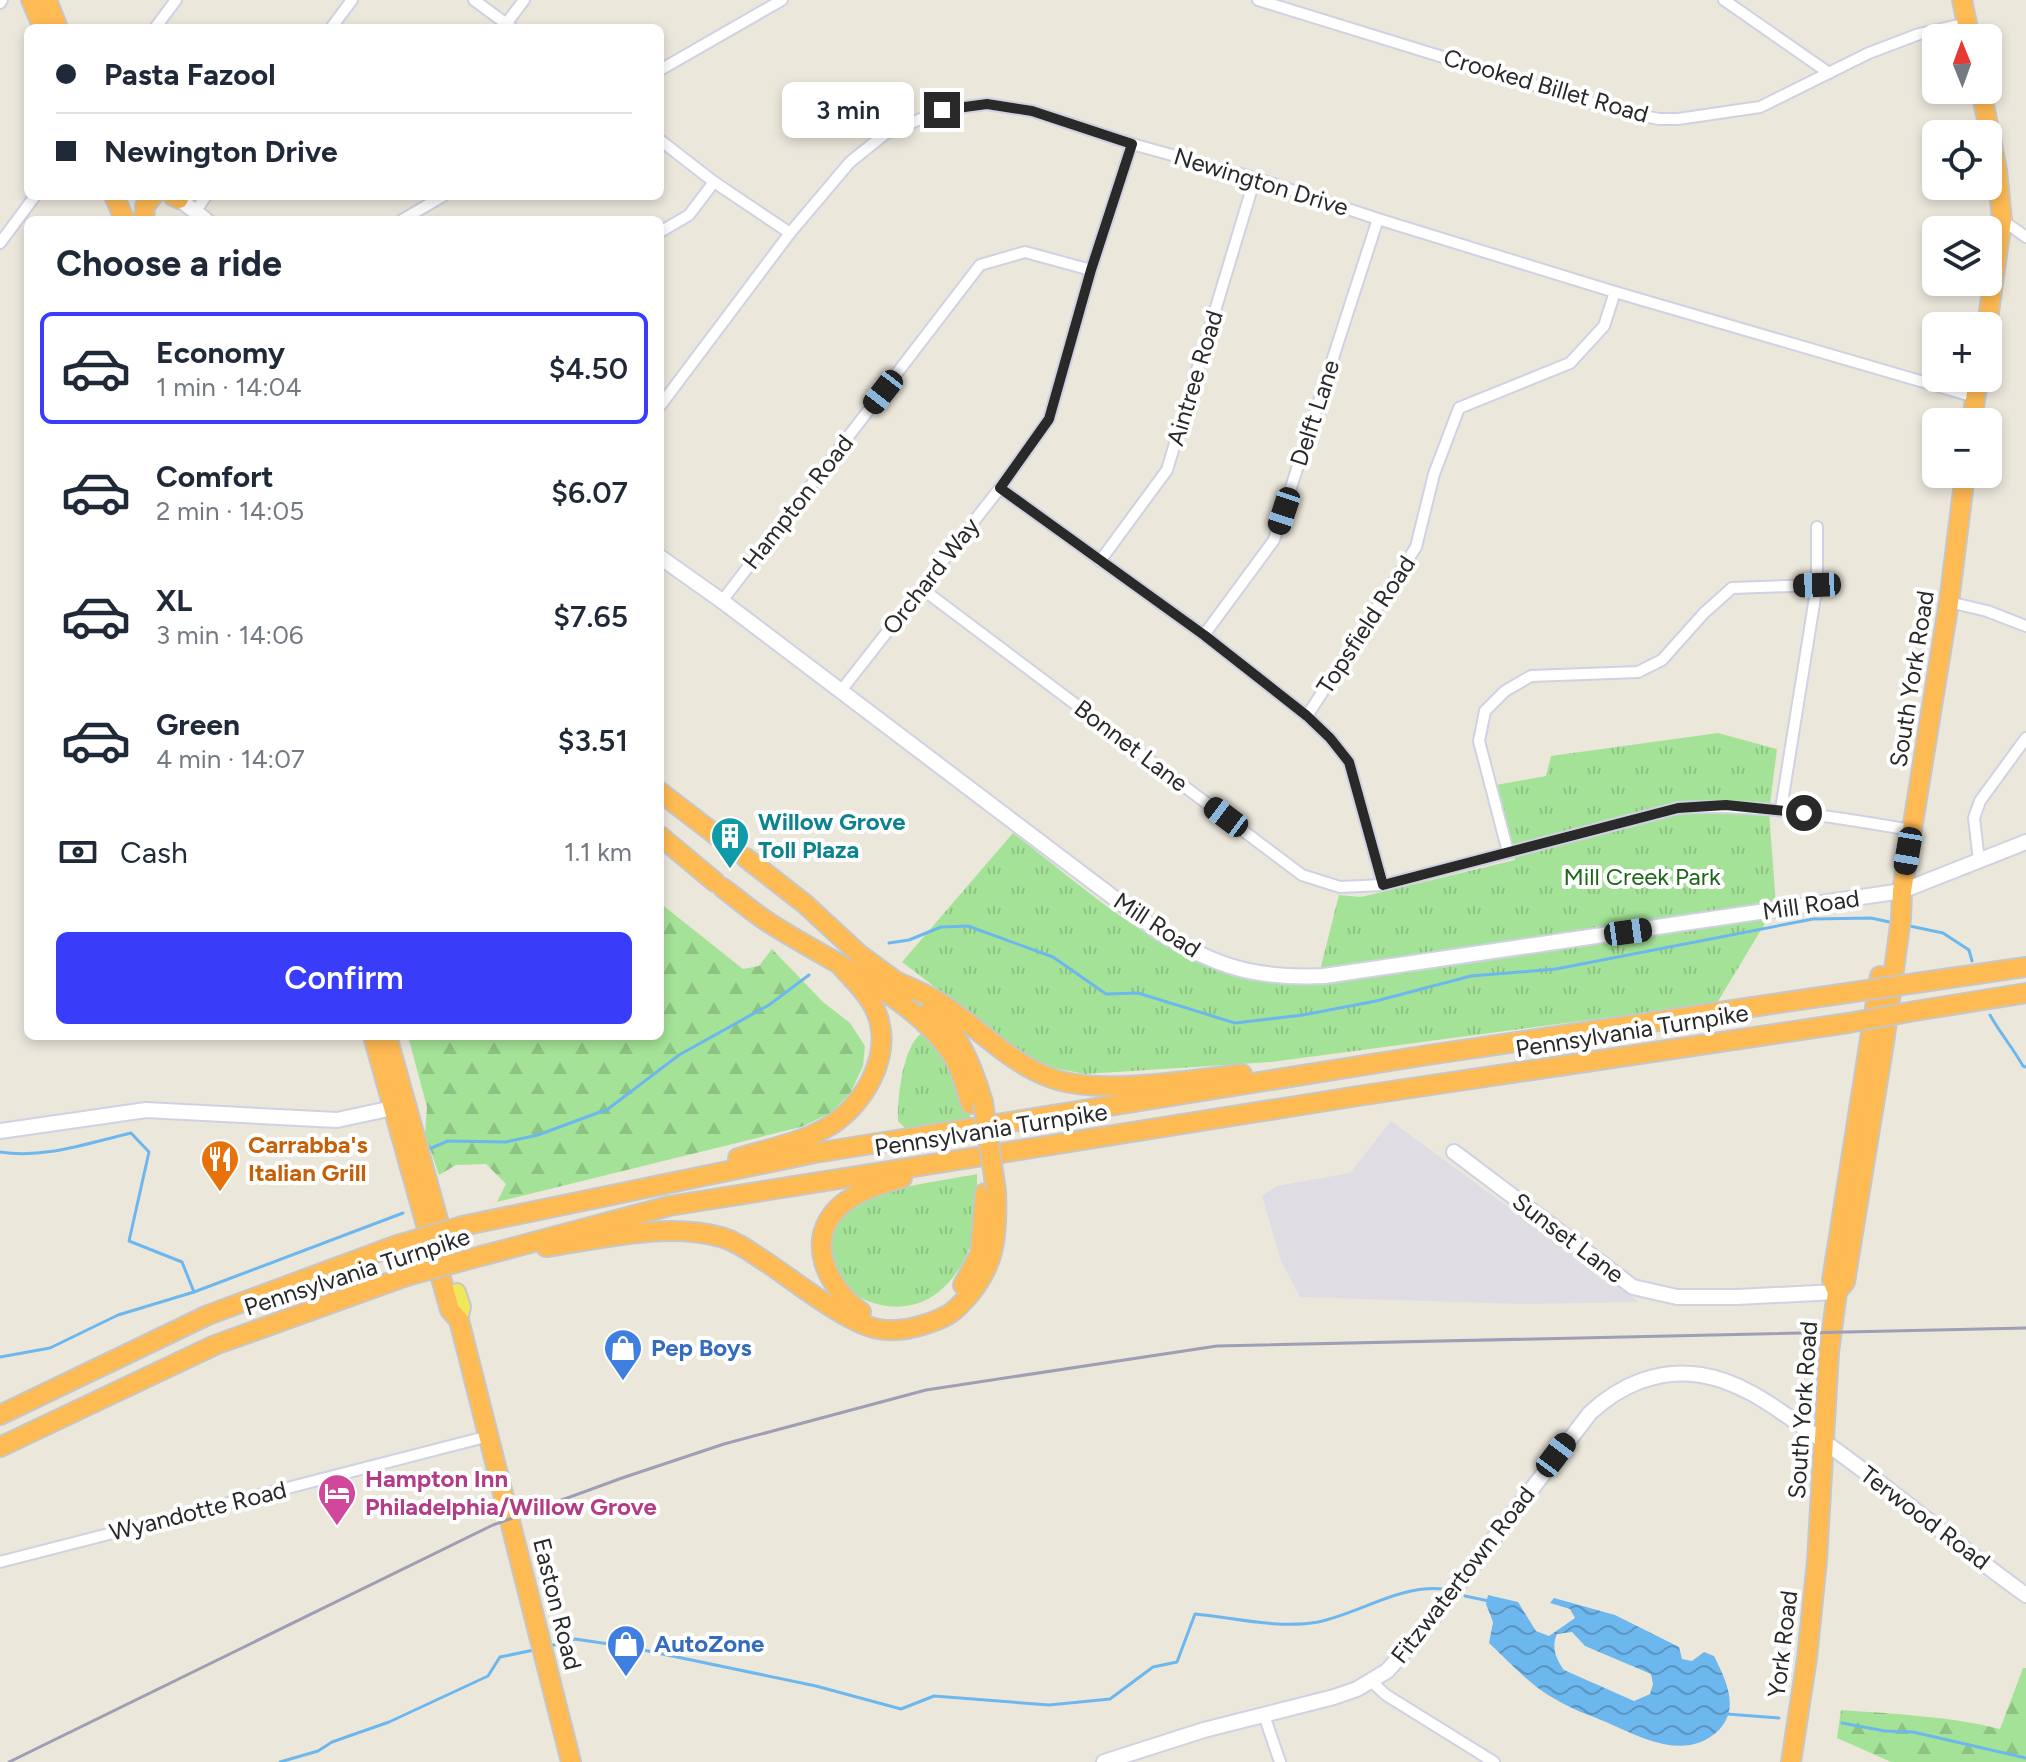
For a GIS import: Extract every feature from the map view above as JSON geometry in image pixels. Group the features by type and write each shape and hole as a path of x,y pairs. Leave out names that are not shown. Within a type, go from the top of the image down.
{"highway":[{"path":"31,0 41,24"},
{"path":"47,0 56,24"},
{"path":"1962,0 1967,24"},
{"path":"1984,104 1997,170 2002,216"},
{"name":"South York Road","path":"1819,1531 1829,1352 1837,1292 1845,1282 1888,961 1949,602 1963,488"},
{"path":"481,1256 672,1230 700,1232 744,1247 854,1320 874,1329 905,1329 951,1313 980,1281 994,1249 997,1220 977,1103 968,1060 955,1034 942,1018 859,954 805,904 664,795"},
{"path":"664,839 762,918 897,1001 940,1038 954,1056 977,1103"},
{"path":"626,1191 816,1134 852,1108 874,1073 881,1038 880,1024 871,1002 840,965"},
{"name":"Pennsylvania Turnpike","path":"0,1415 208,1315 397,1245 462,1226 815,1153 1428,1055 2026,967"},
{"path":"900,983 934,999 1020,1062 1045,1076 1079,1085 1149,1083 1428,1055"},
{"name":"Pennsylvania Turnpike","path":"0,1447 215,1345 407,1276 669,1206 2026,993"},
{"name":"Easton Road","path":"374,1040 399,1107 457,1292"},
{"name":"Easton Road","path":"388,1040 399,1107 450,1310 459,1320 571,1762"},
{"path":"991,1192 980,1254 968,1279 959,1290 931,1311 912,1317 879,1318 848,1303 831,1283 824,1267 822,1240 829,1220 844,1203 859,1193 888,1183 957,1169 1010,1152"},
{"name":"York Road","path":"1791,1762 1807,1658 1819,1531"}],"main road":[{"name":"Easton Road","path":"457,1292 462,1307 459,1320"}],"street":[{"path":"158,24 176,0"},
{"path":"334,24 352,0"},
{"path":"474,0 506,24"},
{"path":"510,24 524,0"},
{"path":"664,67 767,3 782,0"},
{"name":"Crooked Billet Road","path":"1258,0 1618,111 1659,119 1760,107 1869,53 1922,34"},
{"path":"1724,0 1829,73"},
{"name":"Newington Drive","path":"664,401 790,233 850,162 885,134 942,110 987,104 1032,111 1615,292 1922,373"},
{"path":"664,143 714,182 790,233"},
{"name":"Orchard Way","path":"840,692 1000,488 1049,419 1091,270 1132,144"},
{"name":"Aintree Road","path":"1100,561 1167,470 1255,178"},
{"path":"664,230 689,215 714,182"},
{"path":"0,243 32,200"},
{"path":"180,200 200,216"},
{"path":"409,216 436,200"},
{"name":"Delft Lane","path":"1204,635 1274,540 1378,219"},
{"path":"2002,220 2026,237"},
{"name":"Hampton Road","path":"722,601 980,265 1025,252 1091,270"},
{"name":"Topsfield Road","path":"1307,716 1416,547 1434,474 1459,408 1570,363 1604,326 1615,292"},
{"path":"1000,488 1204,635 1307,716 1330,738 1349,762 1383,885"},
{"path":"1781,809 1817,585 1817,527"},
{"name":"Mill Road","path":"664,560 1159,932 1194,953 1238,970 1284,978 1324,976 1902,891 2026,842"},
{"path":"1508,852 1479,741 1485,711 1505,691 1531,676 1638,672 1662,660 1704,613 1732,588 1817,585"},
{"name":"Bonnet Lane","path":"921,588 1302,875 1340,887 1383,885 1678,808 1726,805 1781,809 1912,830"},
{"path":"1949,602 1987,611 2026,626"},
{"path":"1979,861 1974,818 1980,801 2026,738"},
{"path":"0,1131 146,1110 337,1120 399,1107"},
{"name":"Sunset Lane","path":"1454,1152 1633,1287 1677,1297 1837,1292"},
{"name":"Fitzwatertown Road","path":"1104,1762 1204,1730 1334,1697 1387,1671 1410,1648 1582,1421 1604,1399 1626,1387 1659,1375 1680,1373 1722,1380 1759,1397 1823,1441"},
{"name":"Wyandotte Road","path":"0,1562 489,1436"},
{"name":"Terwood Road","path":"1823,1441 2026,1595"},
{"path":"1371,1681 1386,1695 1494,1762"},
{"path":"1264,1715 1280,1762"}],"shaded area":[{"path":"1391,1121 1639,1302 1523,1304 1300,1297 1281,1261 1262,1196 1277,1186 1350,1173"}],"green space":[{"name":"Mill Creek Park","path":"1718,733 1777,749 1769,812 1776,905 1717,1003 1271,1062 1085,1074 1049,1067 1011,1045 902,962 1013,833 1122,917 1181,953 1243,976 1317,982 1339,895 1361,897 1515,860 1496,785 1546,776 1551,756"},
{"path":"664,906 743,969 759,966 772,949 823,1002 850,1023 865,1046 863,1066 851,1092 831,1113 801,1127 497,1202 506,1184 486,1164 456,1165 439,1175 425,1134 427,1107 409,1040 664,1040"},
{"path":"925,1032 954,1074 972,1123 908,1131 898,1121 900,1085 907,1058 917,1037"},
{"path":"977,1174 976,1214 971,1243 961,1266 938,1292 908,1306 891,1306 859,1297 846,1287 832,1259 832,1241 841,1219 849,1210 869,1197 883,1193"},
{"path":"2023,1668 2026,1668 2026,1762 1891,1762 1837,1738 1841,1710 1941,1718 2000,1729"}],"water":[{"path":"1488,1595 1518,1602 1536,1631 1549,1636 1575,1618 1570,1609 1550,1603 1554,1598 1615,1615 1679,1647 1682,1659 1692,1661 1704,1652 1714,1656 1729,1694 1729,1713 1719,1730 1706,1740 1678,1746 1649,1740 1567,1706 1529,1680 1489,1643 1493,1622 1486,1604","holes":["1572,1632 1585,1646 1651,1674 1653,1684 1650,1694 1634,1701 1564,1670 1555,1653 1557,1634"]}],"waterway":[{"path":"889,943 909,940 941,927 968,926 1053,957 1106,994 1138,993 1235,1023 1303,1015 1376,1001 1471,976 1556,969 1813,919 1871,918 1894,923"},
{"path":"1905,925 1943,933 1969,950 1972,961"},
{"path":"429,1149 448,1141 506,1142 538,1135 608,1109 679,1055 769,1005 809,975"},
{"path":"1990,1015 2026,1067"},
{"path":"0,1152 49,1152 131,1133 149,1152 129,1241 182,1262 194,1292"},
{"path":"0,1357 50,1348 118,1315 194,1292 403,1213"},
{"path":"550,1646 575,1639 629,1647 816,1686 901,1709 934,1696 1049,1705 1110,1699 1153,1667 1177,1662 1195,1614 1272,1624 1303,1624 1334,1618 1395,1595 1443,1589"},
{"path":"1465,1596 1489,1601"},
{"path":"280,1762 318,1751 332,1742 389,1722 488,1676 500,1657 534,1650"},
{"path":"1727,1714 1779,1718"},
{"path":"1842,1723 1885,1731 1913,1732 2026,1758"}],"railway":[{"path":"9,1762 493,1525 724,1444 926,1390 1217,1346 2026,1328"}],"place":[{"name":"Willow Grove Toll Plaza","path":"730,870"},
{"name":"Carrabba's Italian Grill","path":"220,1193"},
{"name":"Pep Boys","path":"623,1382"},
{"name":"Hampton Inn Philadelphia/Willow Grove","path":"337,1527"},
{"name":"AutoZone","path":"626,1678"}],"route":[{"path":"942,110 987,104 1032,111 1132,144 1091,270 1049,419 1000,488 1204,635 1307,716 1330,738 1349,762 1383,885 1678,808 1726,805 1804,813"}]}
